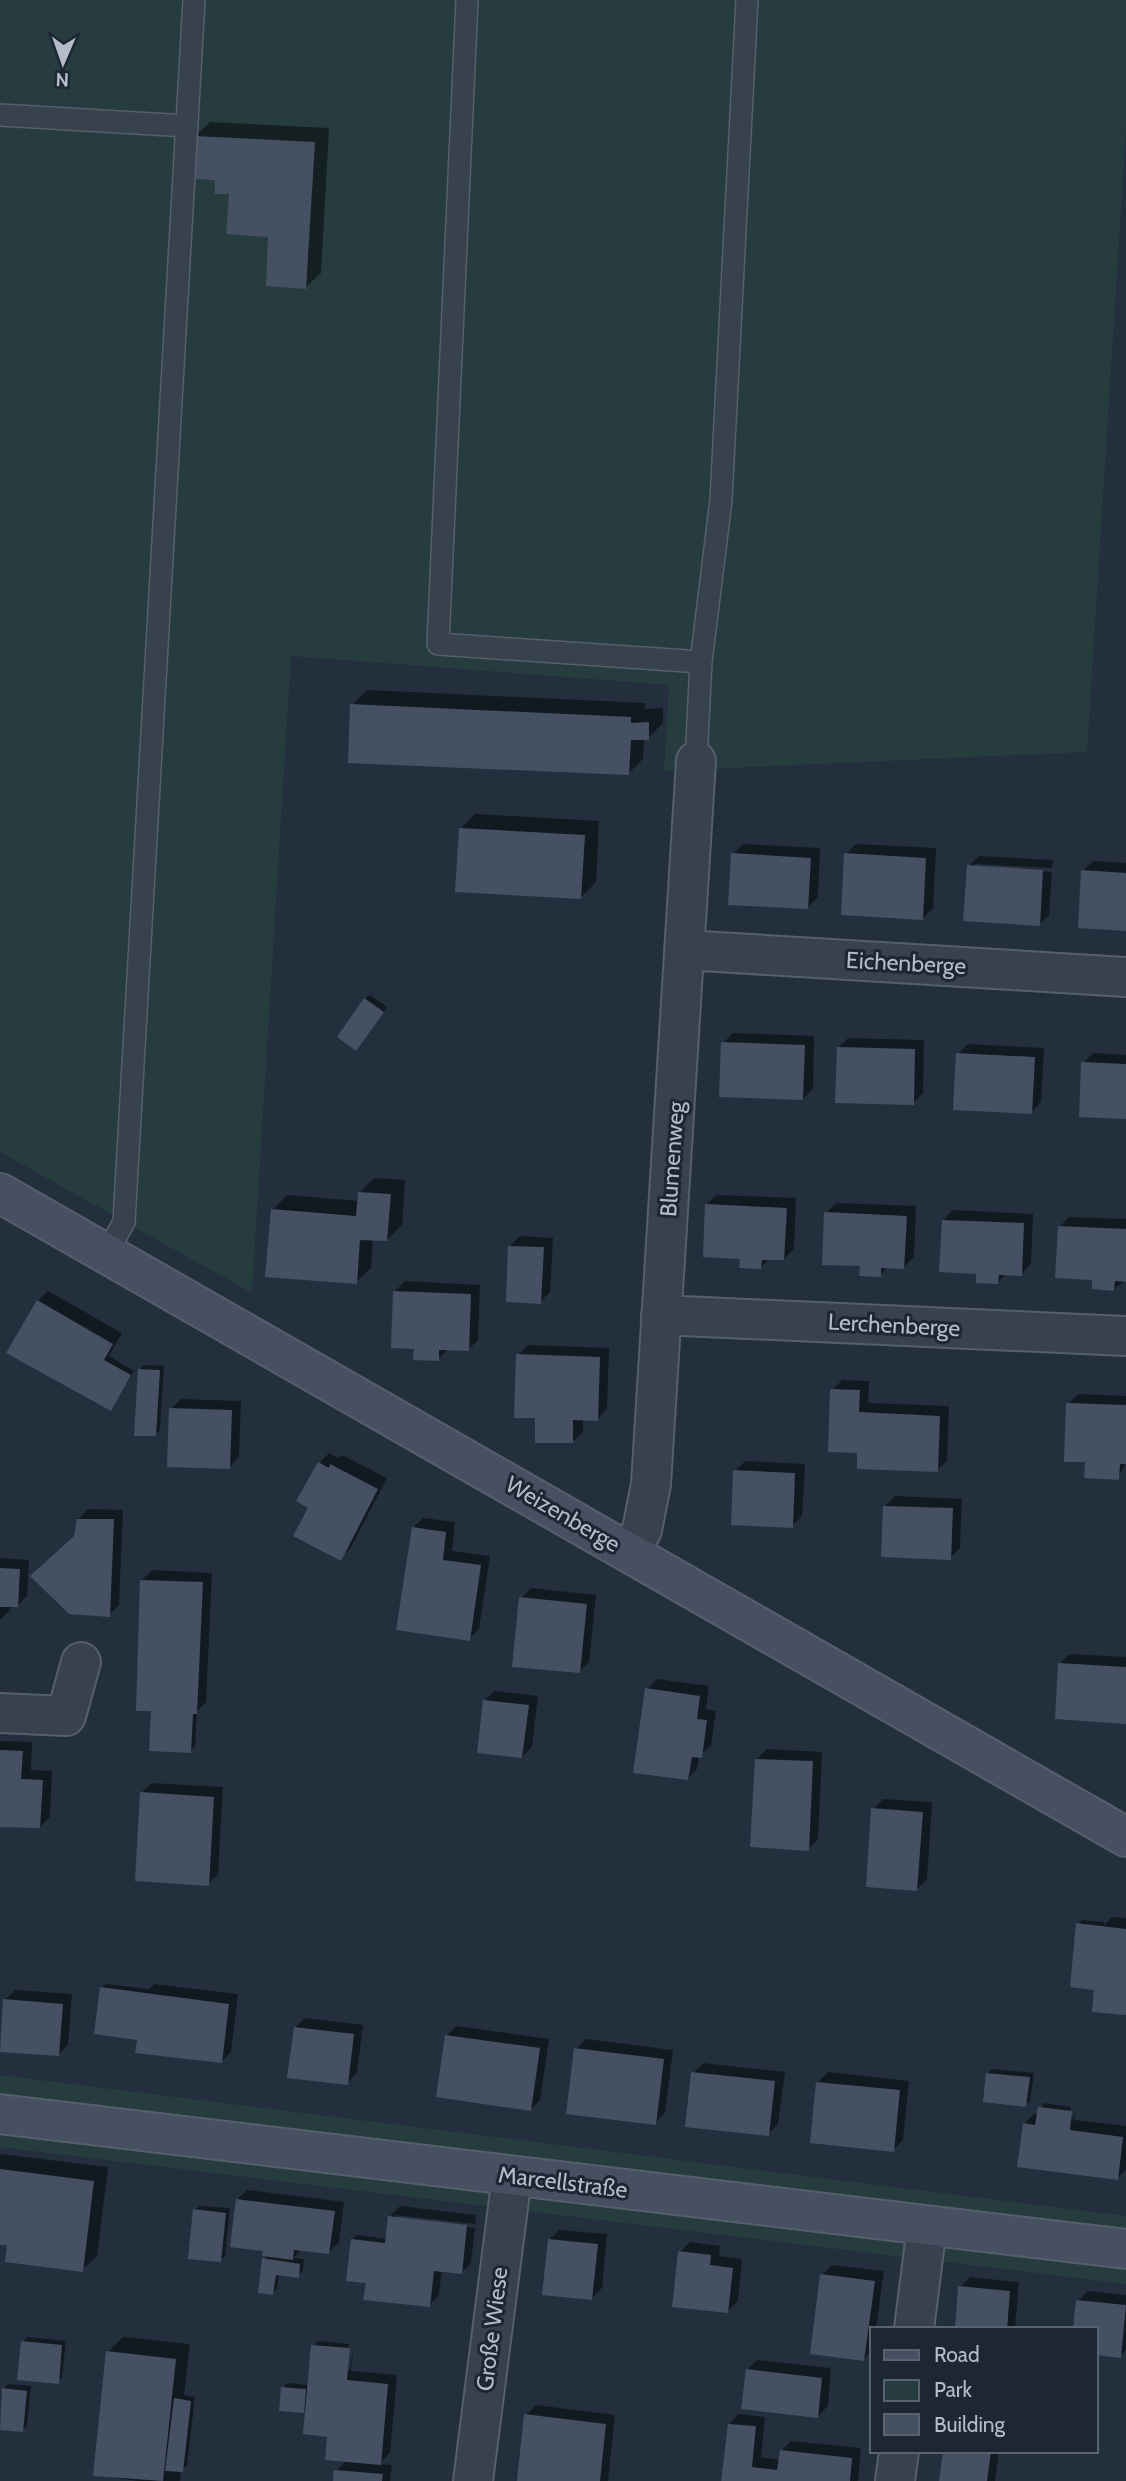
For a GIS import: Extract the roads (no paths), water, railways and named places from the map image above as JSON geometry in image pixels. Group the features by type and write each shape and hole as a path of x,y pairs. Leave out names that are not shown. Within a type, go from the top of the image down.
{"street":[{"name":"Blumenweg","path":"629,1552 642,1530 648,1510 696,761"},
{"name":"Eichenberge","path":"685,950 1126,977"},
{"name":"Weizenberge","path":"0,1193 1126,1837"},
{"name":"Lerchenberge","path":"661,1315 1126,1336"},
{"path":"0,1713 66,1716 81,1662"},
{"name":"Marcellstraße","path":"0,2114 1126,2249"},
{"name":"Große Wiese","path":"473,2481 512,2176"},
{"path":"914,2327 927,2226"},
{"path":"895,2481 899,2453"}],"lane":[{"path":"106,1254 124,1222 194,0"},
{"path":"467,0 438,644 701,662"},
{"path":"696,761 701,662 721,500 747,0"},
{"path":"0,115 187,125"}]}
